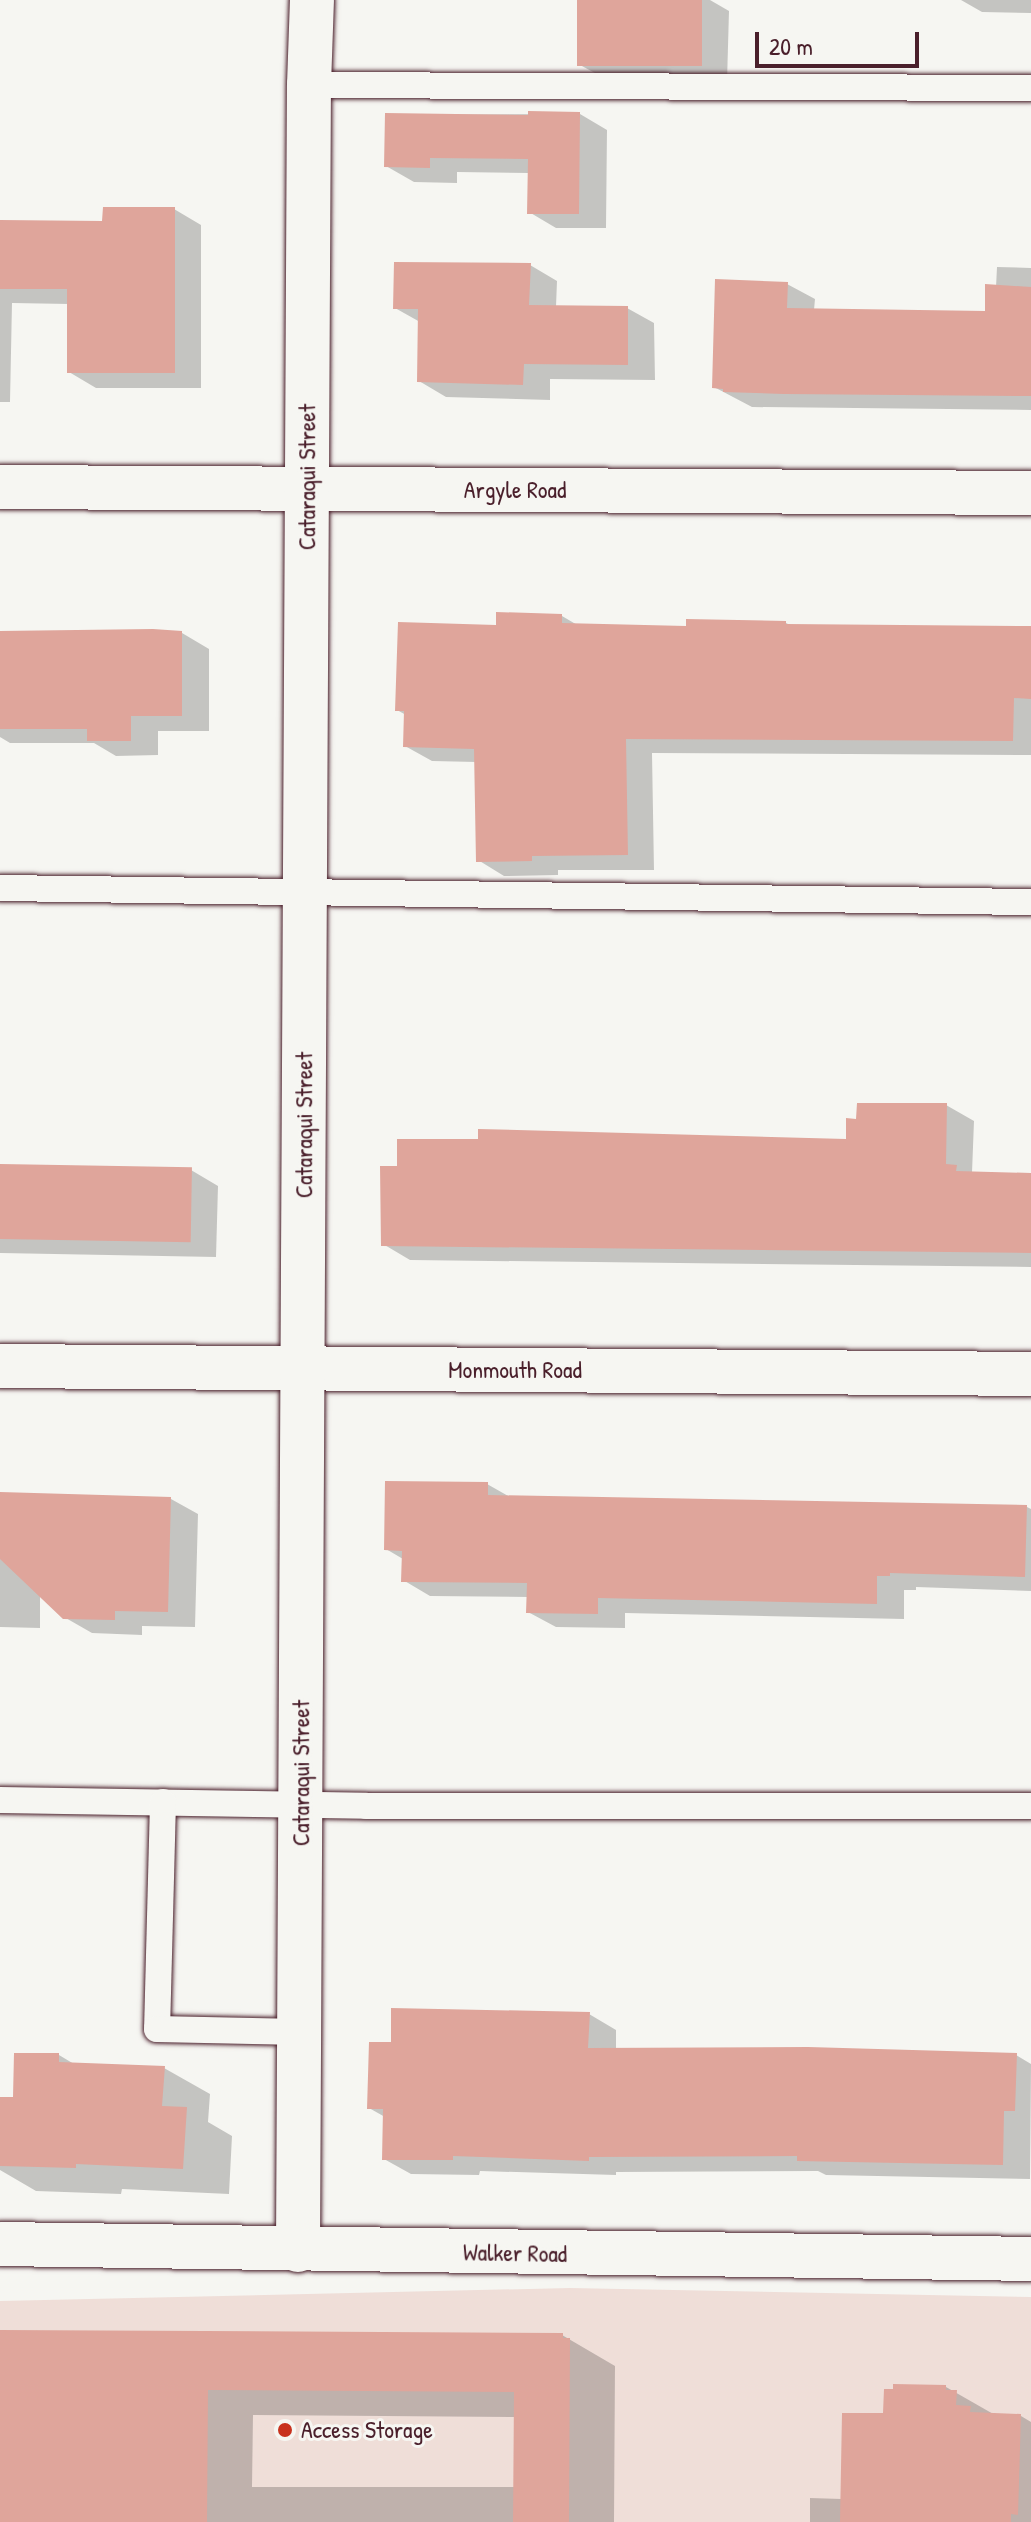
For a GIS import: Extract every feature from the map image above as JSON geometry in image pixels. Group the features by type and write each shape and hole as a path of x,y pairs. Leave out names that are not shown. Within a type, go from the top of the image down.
{"street":[{"name":"Cataraqui Street","path":"298,2250 309,85 312,0"},
{"name":"Argyle Road","path":"0,487 1031,493"},
{"name":"Monmouth Road","path":"0,1366 1031,1374"},
{"name":"Walker Road","path":"0,2244 1031,2259"}],"lane":[{"path":"309,85 1031,88"},
{"path":"0,888 1031,902"},
{"path":"0,1800 1031,1806"},
{"path":"163,1802 157,2029 300,2032"}],"shaded area":[{"path":"570,2288 1031,2297 1031,2522 0,2522 0,2301"}],"building":[{"path":"577,0 702,0 702,66 577,66"},
{"path":"528,111 580,112 579,214 527,214 528,159 430,158 430,168 384,167 385,113 528,115"},
{"path":"103,207 175,207 175,373 67,373 67,289 0,289 0,220 102,221"},
{"path":"394,262 531,263 529,305 628,306 628,365 524,364 523,385 417,382 418,309 393,309"},
{"path":"715,279 788,282 787,308 985,311 985,284 1031,287 1031,396 784,394 723,392 723,389 712,388"},
{"path":"496,612 562,614 562,623 686,626 686,619 786,621 786,624 1031,626 1031,699 1014,698 1013,741 626,739 628,855 532,856 532,861 476,862 474,749 403,747 404,711 395,711 398,622 496,625"},
{"path":"0,631 182,631 182,716 131,716 131,741 87,741 87,729 0,729"},
{"path":"857,1103 947,1103 946,1164 957,1165 956,1171 1031,1173 1031,1253 381,1246 380,1166 397,1166 397,1139 478,1139 478,1129 846,1139 846,1118 856,1119"},
{"path":"0,1164 192,1167 191,1242 0,1239"},
{"path":"385,1481 488,1482 488,1495 1027,1505 1025,1577 890,1573 890,1576 877,1576 877,1604 598,1598 598,1614 526,1613 527,1583 401,1582 402,1551 384,1550"},
{"path":"0,1492 171,1497 168,1612 115,1611 115,1620 63,1619 0,1559"},
{"path":"391,2008 590,2012 588,2048 808,2047 1017,2053 1015,2111 1004,2111 1003,2165 797,2161 797,2156 589,2157 589,2161 453,2156 453,2160 382,2160 383,2109 367,2109 369,2042 391,2042"},
{"path":"14,2053 59,2053 59,2062 165,2066 162,2106 187,2107 183,2169 76,2164 76,2168 0,2166 0,2097 13,2097"},
{"path":"0,2330 563,2333 563,2338 570,2338 569,2522 513,2522 514,2392 208,2390 207,2522 0,2522"},
{"path":"893,2384 946,2385 946,2390 957,2390 956,2405 971,2406 970,2412 1021,2414 1018,2515 1011,2514 1011,2522 840,2522 842,2413 883,2413 884,2389 893,2389"}],"place":[{"name":"Access Storage","path":"285,2430"}]}
